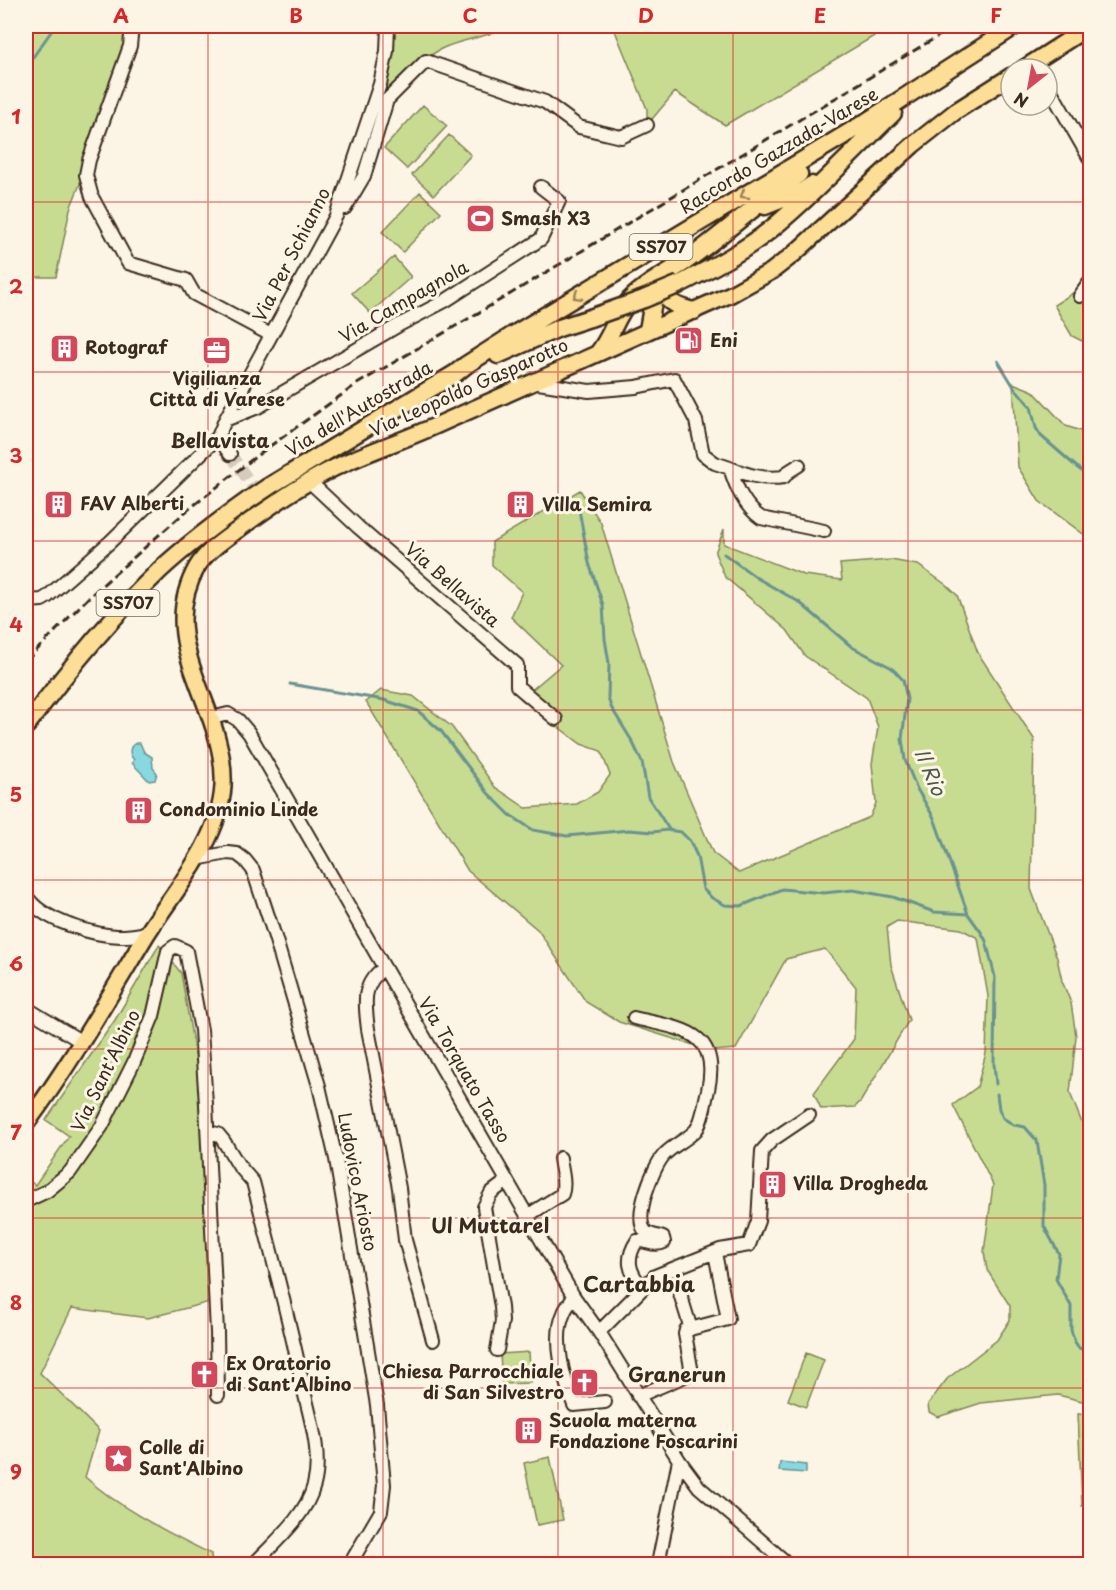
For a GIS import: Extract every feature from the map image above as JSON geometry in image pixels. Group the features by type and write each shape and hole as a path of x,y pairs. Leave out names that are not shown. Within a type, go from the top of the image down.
{"highway":[{"name":"Raccordo Gazzada-Varese","path":"456,373 513,335 866,122 1016,26"},
{"name":"Raccordo Gazzada-Varese","path":"456,373 551,332 644,299 719,264 770,230 840,166 918,89"},
{"path":"752,210 810,186 886,120"},
{"path":"599,352 611,335 624,307 632,298 687,260 866,122"},
{"path":"648,330 653,302 687,260"},
{"path":"661,290 669,301 680,308 694,311"},
{"path":"632,298 633,311 648,330"},
{"name":"Via dell'Autostrada","path":"26,726 70,668 111,620 161,570 220,520 268,487 456,373"}],"main road":[{"path":"1045,57 1090,26"},
{"name":"Via Leopoldo Gasparotto","path":"26,1124 82,1042 148,933 204,847 216,819 223,787 222,760 212,718 187,655 183,624 185,592 198,564 218,544 268,508 345,463 434,427 694,311 772,271 819,232 913,145 956,111 999,84"},
{"name":"Via Leopoldo Gasparotto","path":"26,1135 54,1095 81,1049 82,1042"}],"street":[{"path":"132,26 130,46 89,160 86,175 92,197 128,263 186,279 194,294 271,335"},
{"name":"Via Per Schianno","path":"218,437 225,420 336,216 380,84 387,51 388,26"},
{"path":"318,252 364,176 387,100 426,61 545,102 579,127 621,138 647,125"},
{"path":"1059,105 1090,159"},
{"name":"Via Campagnola","path":"225,420 258,407 444,301 541,239 559,201 541,188"},
{"path":"1080,296 1090,282"},
{"path":"532,382 589,391 636,387 674,379 696,421 703,454 715,463 747,475 769,479 784,477 799,465"},
{"path":"26,601 42,600 47,597 110,542 218,437 230,454"},
{"path":"730,468 743,499 752,512 761,518 824,531"},
{"name":"Via Bellavista","path":"310,482 358,527 517,665 517,686 556,719"},
{"name":"Via Torquato Tasso","path":"212,718 228,714 238,720 249,733 574,1297 599,1332 679,1460 699,1486 788,1564"},
{"name":"Ludovico Ariosto","path":"196,859 228,853 237,854 253,870 316,1075 336,1159 377,1405 384,1485 381,1511 350,1564"},
{"path":"26,895 36,908 53,919 83,929 122,936 148,933"},
{"name":"Via Sant'Albino","path":"26,1201 47,1191 70,1172 102,1126 134,1062 153,1016 168,951 175,946 186,951 201,1030 218,1332 218,1395"},
{"path":"384,969 369,982 366,1012 368,1029 399,1188 405,1239 433,1340"},
{"path":"26,1008 82,1042"},
{"path":"634,1018 680,1029 705,1045 710,1055 708,1088 697,1129 664,1154 647,1190 640,1220 645,1232 663,1238 664,1242 658,1245 637,1241 633,1246 628,1263 633,1276 642,1287"},
{"path":"599,1332 655,1276 720,1250 749,1245 758,1221 762,1151 781,1134 809,1116"},
{"path":"208,1132 218,1134 239,1166 253,1182 294,1339 315,1440 317,1472 314,1488 302,1510 254,1564"},
{"path":"527,1216 562,1194 564,1183 560,1158"},
{"path":"497,1350 501,1307 484,1207 491,1193 507,1181"},
{"path":"638,1396 692,1373 686,1330 728,1319 715,1253"},
{"path":"678,1287 691,1329"},
{"path":"574,1297 564,1312 559,1330 564,1379 574,1405 605,1402"},
{"path":"658,1564 679,1460"}],"green space":[{"path":"26,26 123,26 127,67 70,209 56,277 26,277"},
{"path":"390,26 506,26 490,34 441,49 411,72 387,100"},
{"path":"613,26 891,26 725,125 675,92 647,125 647,109"},
{"path":"423,105 447,126 407,169 384,148"},
{"path":"449,135 471,155 434,195 412,175"},
{"path":"420,192 441,212 403,252 382,232"},
{"path":"394,257 411,277 370,313 352,293"},
{"path":"1090,282 1090,345 1072,336 1054,305"},
{"path":"1013,383 1033,391 1066,426 1090,434 1090,539 1039,501 1018,467"},
{"path":"580,490 601,523 674,762 713,853 739,873 870,817 876,803 872,764 878,727 867,698 805,656 787,630 725,577 715,553 724,529 724,544 804,575 842,580 840,564 891,560 918,565 957,595 978,653 1034,739 1031,889 1071,1003 1076,1036 1070,1093 1090,1143 1090,1403 1058,1395 981,1403 938,1417 929,1412 928,1404 947,1379 997,1340 1010,1320 1010,1306 987,1270 984,1252 993,1185 953,1105 977,1087 986,1053 988,996 978,938 961,929 897,921 887,927 891,965 909,1020 861,1101 855,1107 821,1109 814,1093 854,1039 856,987 825,949 786,959 736,1049 713,1051 619,1022 586,1002 538,930 468,871 366,702 381,690 413,696 452,727 495,787 526,808 577,804 598,792 610,775 601,751 581,744 521,699 561,665 511,617 522,592 492,565 492,542"},
{"path":"159,945 181,973 198,1072 210,1302 148,1318 72,1308 40,1373 99,1431 85,1477 130,1510 211,1554 212,1564 26,1564 26,1178 35,1185 69,1136 46,1120 115,1020"},
{"path":"529,1352 531,1383 502,1384 500,1354"},
{"path":"806,1353 824,1360 806,1407 788,1400"},
{"path":"1078,1414 1090,1414 1090,1506 1082,1506"},
{"path":"550,1457 563,1520 537,1525 524,1463"}],"water":[{"path":"136,743 140,743 144,752 152,757 153,768 157,773 155,780 149,781 132,763 134,760 130,753"},
{"path":"780,1462 806,1465 806,1473 779,1471"}],"waterway":[{"path":"26,67 55,26"},
{"path":"998,361 1014,387 1031,407 1036,428 1041,436 1090,477"},
{"path":"575,502 579,510 589,563 603,605 609,663 608,698 642,762 648,797 670,831"},
{"name":"Il Rio","path":"724,554 757,578 799,602 852,647 892,668 903,680 907,699 902,739 905,760 917,789 934,818 968,914 986,941 995,977 994,1064 996,1084"},
{"path":"290,684 384,700 418,711 441,731 488,793 510,815 533,830 567,836 629,830 681,832 690,841 697,856 703,889 712,898 725,905 741,906 782,889 824,893 853,890 893,897 934,912 968,914"},
{"name":"Il Rio","path":"997,1094 1003,1118 1014,1125 1025,1127 1037,1141 1044,1185 1044,1226 1059,1254 1056,1279 1071,1306 1071,1330 1075,1342 1079,1348 1090,1352"}],"tunnel":[{"path":"230,454 268,508"},
{"path":"672,1268 678,1287"}],"railway":[{"path":"26,661 91,595 184,513 259,454 357,384 955,26"}],"place":[{"name":"Smash X3","path":"480,219"},
{"name":"Eni","path":"689,341"},
{"name":"Rotograf","path":"64,348"},
{"name":"Vigilianza Città di Varese","path":"217,350"},
{"name":"FAV Alberti","path":"59,504"},
{"name":"Villa Semira","path":"521,505"},
{"name":"Condominio Linde","path":"138,810"},
{"name":"Villa Drogheda","path":"772,1184"},
{"name":"Ex Oratorio di Sant'Albino","path":"205,1374"},
{"name":"Chiesa Parrocchiale di San Silvestro","path":"585,1382"},
{"name":"Scuola materna Fondazione Foscarini","path":"528,1431"},
{"name":"Colle di Sant'Albino","path":"118,1458"}],"district":[{"name":"Bellavista","path":"220,441"},
{"name":"Ul Muttarel","path":"490,1226"},
{"name":"Cartabbia","path":"639,1285"},
{"name":"Granerun","path":"677,1375"}]}
